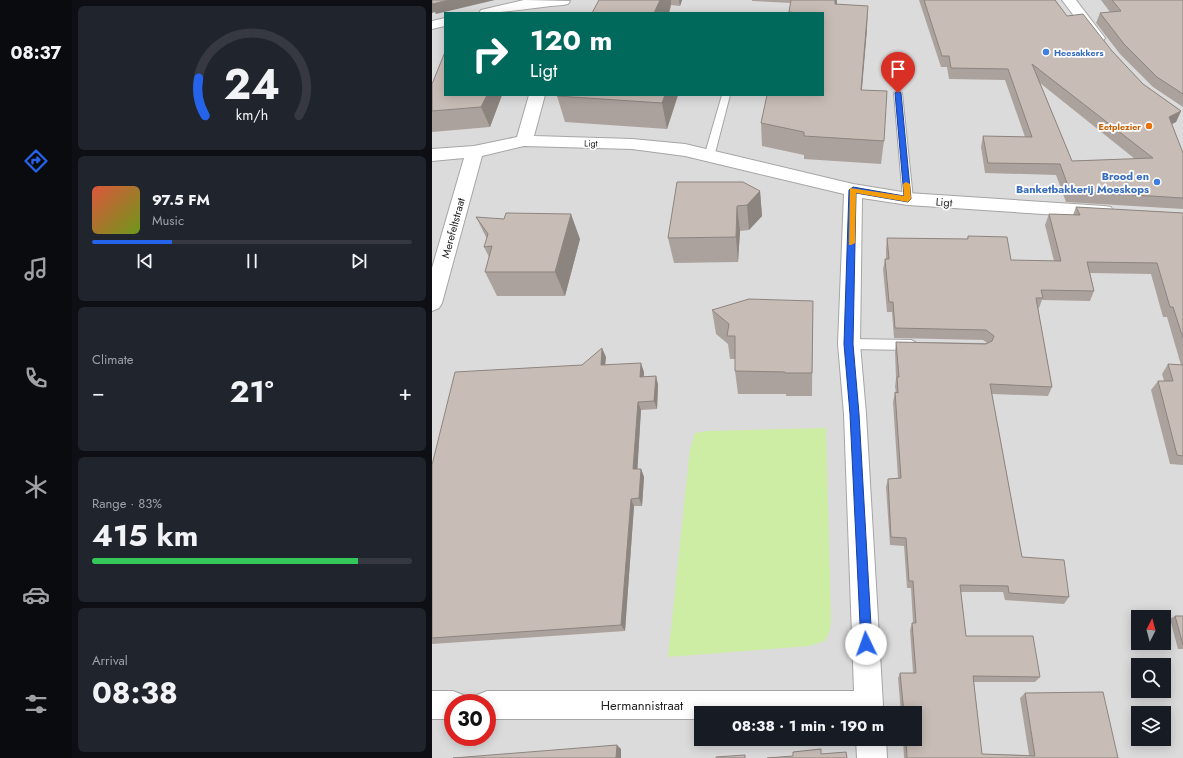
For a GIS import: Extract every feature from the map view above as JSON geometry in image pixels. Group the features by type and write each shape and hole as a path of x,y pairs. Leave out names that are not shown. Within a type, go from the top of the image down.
{"street":[{"path":"1069,0 1109,52"},
{"path":"490,12 530,3 562,5"},
{"path":"432,25 444,22"},
{"path":"524,141 537,96"},
{"name":"Ligt","path":"432,155 474,152 524,141 632,144 684,150 853,190 908,199 1120,213"},
{"name":"Merefeltstraat","path":"432,303 474,152"},
{"name":"Hermannistraat","path":"853,190 849,344 855,414 870,706"},
{"path":"432,705 444,705"},
{"name":"Hermannistraat","path":"496,705 694,707"},
{"path":"871,746 872,758"}],"lane":[{"path":"898,93 908,199"},
{"path":"709,157 726,96"},
{"path":"849,344 920,346"}],"shaded area":[{"path":"432,0 1183,0 1183,758 432,758"}],"green space":[{"path":"826,428 831,620 830,630 825,641 809,646 668,657 690,449 695,433 707,431"}],"building":[{"path":"432,0 449,0 432,4"},
{"path":"599,0 660,0 654,12 593,12"},
{"path":"791,0 835,0 835,4 868,6 861,90 887,91 884,141 804,136 804,132 761,123 767,96 824,96 824,12 789,12"},
{"path":"924,0 1055,0 1067,16 1083,14 1112,51 1143,84 1181,111 1169,117 1183,153 1183,198 1070,191 1060,164 988,163 983,136 1032,137 1008,69 951,68 949,56 942,56","holes":["1032,64 1153,158 1072,161"]},
{"path":"1112,0 1183,0 1183,94 1157,77 1124,44 1100,13 1121,11"},
{"path":"444,54 444,96 486,96 481,107 432,111 432,84"},
{"path":"557,96 665,96 662,103"},
{"path":"677,182 743,182 760,191 747,205 737,206 736,237 668,238"},
{"path":"1076,207 1183,213 1183,338 1173,307 1170,307 1157,263 1087,262 1094,291 1041,290 1043,298 1036,298 1052,387 990,384 1022,557 1064,560 1069,597 1009,593 1008,586 960,585 966,636 1033,636 1040,677 973,676 982,754 1035,756 1025,693 1103,692 1118,758 907,758 906,746 922,746 922,706 903,706 900,673 916,673 912,623 916,623 913,581 909,581 906,538 891,537 888,479 901,478 895,392 898,393 897,377 899,377 896,342 986,344 992,341 994,336 986,330 895,328 893,302 889,302 885,259 889,259 887,238 968,239 968,236 1007,237 1011,260 1061,261 1049,214 1080,215"},
{"path":"506,213 571,214 555,272 485,272 492,246 484,247 488,234 476,217 504,219"},
{"path":"749,299 813,301 812,373 735,371 735,336 727,336 729,324 712,310"},
{"path":"602,348 601,365 641,363 640,377 656,376 654,401 638,402 633,469 641,469 639,498 631,499 621,625 432,638 432,465 455,372 582,365"},
{"path":"1168,364 1183,365 1183,456 1177,455 1158,381 1173,381"},
{"path":"1175,616 1183,616 1183,645"},
{"path":"617,745 616,758 453,758"},
{"path":"821,749 821,754 846,752 847,758 767,758 793,756 793,752"},
{"path":"745,755 745,758 716,758 716,757"}],"slow traffic":[{"path":"851,243 853,190 908,199 906,184"}],"place":[{"name":"Heesakkers","path":"1046,52"},
{"name":"Eetplezier","path":"1149,126"},
{"name":"Brood en Banketbakkerij Moeskops","path":"1157,182"}],"route":[{"path":"866,644 855,414 849,344 853,190 908,199 898,93"}]}
